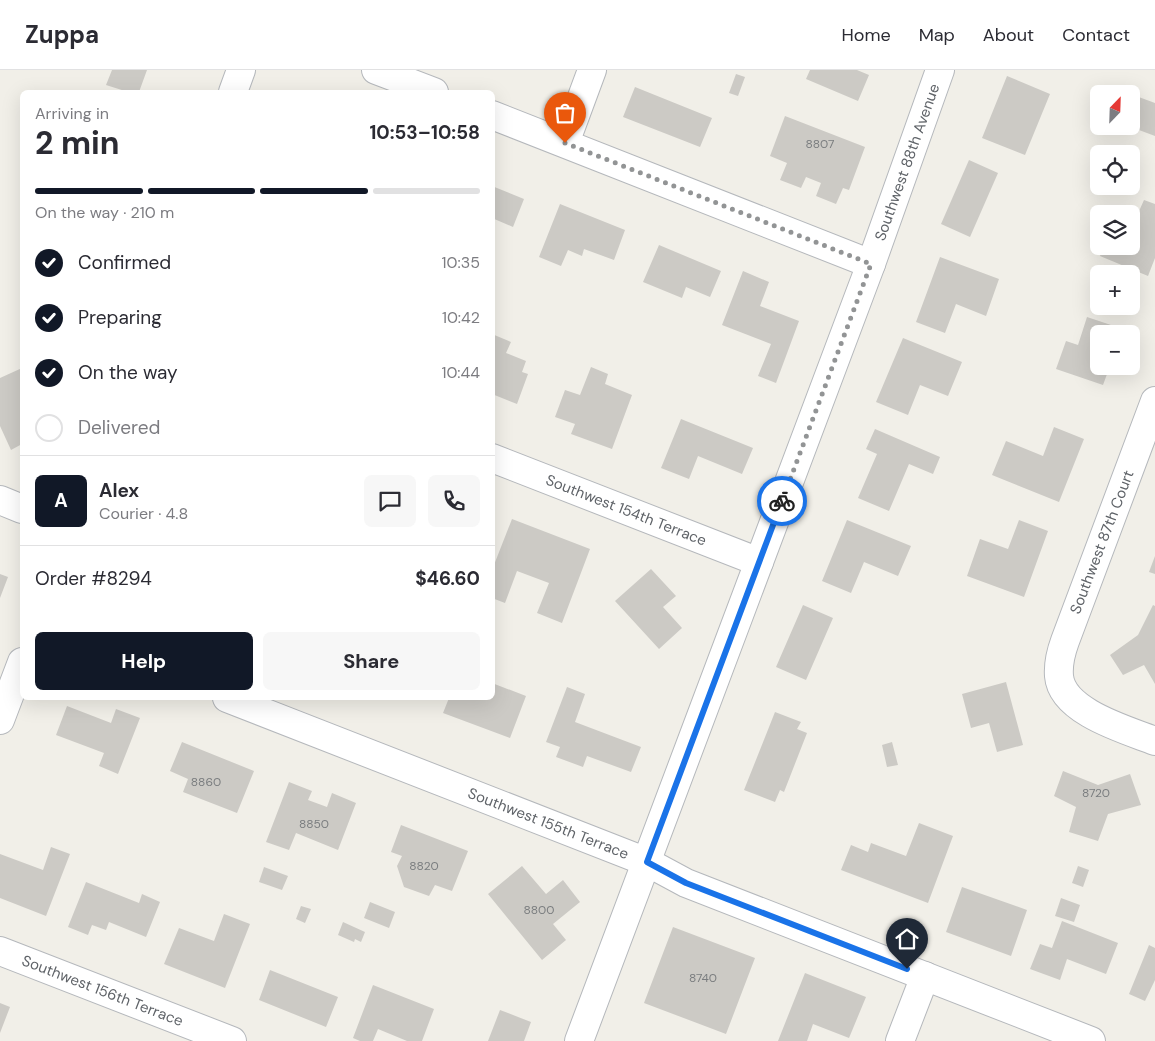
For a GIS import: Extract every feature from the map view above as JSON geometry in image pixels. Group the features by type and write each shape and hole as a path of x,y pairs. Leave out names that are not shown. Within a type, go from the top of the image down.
{"street":[{"path":"234,90 241,70"},
{"path":"376,70 429,90"},
{"path":"565,143 592,70"},
{"name":"Southwest 88th Avenue","path":"580,1041 871,264 940,70"},
{"path":"495,116 871,264"},
{"name":"Southwest 87th Court","path":"1155,401 1065,641 1058,677 1061,686 1068,696 1093,716 1155,741"},
{"name":"Southwest 154th Terrace","path":"495,459 759,562"},
{"path":"0,500 20,508"},
{"path":"0,720 20,667"},
{"name":"Southwest 155th Terrace","path":"232,700 647,862 686,883 1091,1041"},
{"name":"Southwest 156th Terrace","path":"0,951 231,1041"},
{"path":"900,1041 925,976"}],"building":[{"path":"112,70 147,70 140,90 122,90 106,85"},
{"path":"810,70 857,70 869,75 858,101 806,79"},
{"path":"736,74 745,77 738,96 729,93"},
{"path":"1007,76 1050,94 1025,155 982,138"},
{"path":"635,87 712,118 700,147 623,117"},
{"path":"1140,97 1155,103 1155,136 1140,130"},
{"path":"785,116 865,147 849,190 843,188 836,204 816,196 821,183 806,177 801,188 780,180 787,163 770,156"},
{"path":"969,160 998,173 970,237 941,224"},
{"path":"495,187 524,199 513,227 495,219"},
{"path":"1144,200 1155,204 1155,258 1148,276 1140,273 1140,265 1122,265 1100,256 1140,255 1140,209"},
{"path":"560,204 625,230 614,260 584,249 582,256 568,250 561,266 539,257"},
{"path":"659,245 721,271 710,297 686,287 682,298 643,282"},
{"path":"940,257 999,279 986,316 956,304 945,333 916,322"},
{"path":"743,271 769,282 760,306 799,321 776,383 758,376 771,344 722,325"},
{"path":"1087,317 1111,325 1090,325 1090,375 1107,375 1103,385 1056,369 1066,341 1078,345"},
{"path":"495,335 511,342 506,353 526,361 522,372 528,374 517,404 495,395"},
{"path":"903,338 962,362 948,396 920,385 908,415 876,402"},
{"path":"591,367 608,374 605,384 632,395 612,449 571,434 575,424 555,417 565,390 580,395"},
{"path":"20,369 20,445 11,450 0,426 0,378"},
{"path":"681,419 753,448 742,474 698,456 689,479 661,468"},
{"path":"1054,427 1084,439 1059,502 992,475 1006,441 1043,456"},
{"path":"875,429 940,457 933,474 909,464 889,511 858,498 877,454 866,449"},
{"path":"512,519 590,549 562,623 537,613 549,583 517,571 505,603 495,599 495,562"},
{"path":"847,520 911,546 898,576 864,562 851,593 822,581"},
{"path":"1019,520 1048,531 1024,597 967,576 980,539 1008,549"},
{"path":"1155,556 1155,574 1149,572"},
{"path":"651,569 676,596 663,607 682,628 659,649 615,601"},
{"path":"0,574 8,577 0,598"},
{"path":"803,605 833,618 806,680 776,667"},
{"path":"1153,605 1155,606 1155,684 1144,665 1123,675 1110,655 1138,635"},
{"path":"1006,682 1023,745 997,752 989,723 971,728 962,694"},
{"path":"495,684 526,696 510,738 443,713 448,700 495,700"},
{"path":"567,687 585,694 575,722 641,747 631,772 587,756 583,767 556,757 560,747 546,742"},
{"path":"67,706 111,723 116,709 140,718 118,774 99,766 104,753 56,735"},
{"path":"775,712 801,722 797,729 807,733 784,792 780,790 775,802 744,790"},
{"path":"182,742 254,771 237,813 183,792 188,779 170,771"},
{"path":"892,742 898,765 887,767 882,745"},
{"path":"1063,771 1098,785 1130,774 1141,805 1108,814 1098,841 1069,832 1076,807 1054,796"},
{"path":"289,782 312,791 308,800 327,807 332,793 356,803 338,850 296,833 289,850 266,842"},
{"path":"919,823 953,836 928,903 841,870 851,845 868,852 871,843 906,856"},
{"path":"401,825 468,851 452,891 435,885 429,896 404,887 397,866 402,856 391,852"},
{"path":"51,847 70,854 46,916 0,898 0,854 43,870"},
{"path":"522,866 546,894 563,880 580,902 553,924 566,940 542,960 488,894"},
{"path":"1078,866 1089,870 1083,887 1072,883"},
{"path":"264,867 288,876 282,890 259,882"},
{"path":"86,882 139,903 142,894 160,902 146,937 109,922 106,930 92,925 88,935 68,927"},
{"path":"962,887 1027,910 1011,956 946,932"},
{"path":"1061,898 1080,905 1074,922 1055,916"},
{"path":"370,902 395,912 389,928 364,918"},
{"path":"301,906 311,909 305,923 296,919"},
{"path":"224,914 250,924 225,988 164,964 179,928 214,941"},
{"path":"1062,921 1118,943 1106,974 1067,959 1060,980 1030,969 1040,944 1052,948"},
{"path":"343,922 365,932 361,942 355,939 354,942 338,935"},
{"path":"673,927 755,958 726,1034 644,1003"},
{"path":"1149,945 1155,948 1155,980 1145,1001 1129,994"},
{"path":"270,970 338,997 326,1027 259,1000"},
{"path":"805,973 866,997 849,1038 813,1024 807,1041 778,1041"},
{"path":"373,985 434,1009 422,1041 407,1041 378,1029 373,1041 360,1041 353,1038"},
{"path":"0,1003 10,1007 0,1033"},
{"path":"500,1010 531,1022 524,1041 488,1041"}],"way so far":[{"path":"565,143 871,264 782,501"}],"route":[{"path":"782,501 647,862 686,883 907,969"}]}
